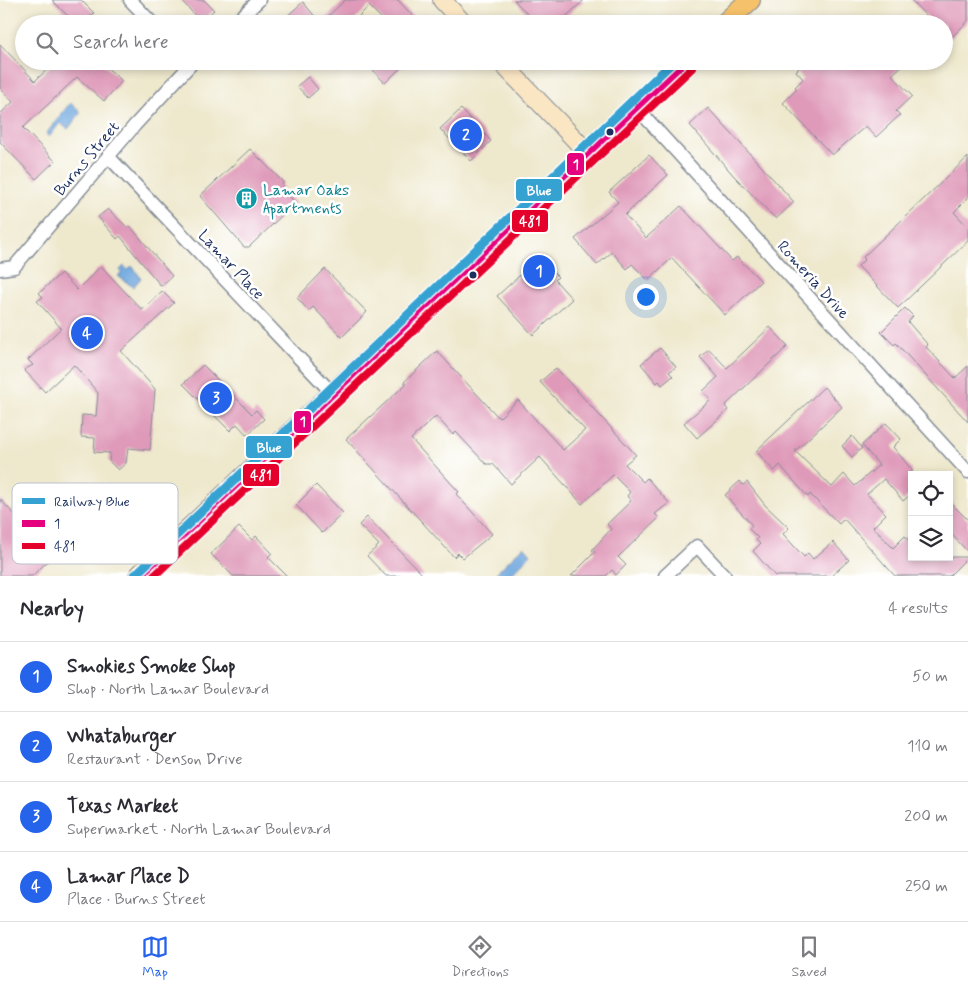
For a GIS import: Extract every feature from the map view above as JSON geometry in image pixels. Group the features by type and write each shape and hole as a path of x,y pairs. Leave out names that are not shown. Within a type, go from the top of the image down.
{"main road":[{"path":"734,15 750,0"},
{"path":"178,539 675,70"},
{"path":"139,576 152,564"}],"street":[{"path":"130,0 144,15"},
{"path":"244,15 260,0"},
{"path":"442,0 456,15"},
{"name":"Burns Street","path":"0,269 14,267 184,70"},
{"path":"509,70 588,153"},
{"name":"Romeria Drive","path":"636,107 968,472"},
{"name":"Lamar Place","path":"108,156 332,394"},
{"path":"665,576 697,546 725,576"}],"water":[{"path":"70,103 81,112 68,129 60,123 49,137 46,134"},
{"path":"124,266 128,270 132,266 141,278 133,287 118,276 122,273 120,270"},
{"path":"524,546 531,554 510,576 493,576"}],"building":[{"path":"52,0 81,0 94,13 92,15 67,15"},
{"path":"181,0 204,0 214,10 209,15 195,15"},
{"path":"345,0 398,0 412,15 378,15 369,6 360,15 329,15"},
{"path":"514,0 584,0 568,15 528,15"},
{"path":"911,0 968,0 968,21 953,36 953,15 925,15"},
{"path":"303,2 314,15 288,15"},
{"path":"0,44 15,60 15,70 25,70 35,81 47,70 110,70 122,81 104,101 77,77 23,128 55,161 36,179 0,142 0,114 13,102 0,88"},
{"path":"373,70 399,70 385,83"},
{"path":"897,70 892,75 912,96 896,111 900,115 876,137 866,126 832,155 783,103 797,89 795,87 803,79 796,71"},
{"path":"308,77 318,89 308,98 297,86"},
{"path":"708,108 794,202 776,219 734,176 690,125"},
{"path":"461,109 491,141 471,161 440,129"},
{"name":"Lamar Oaks Apartments","path":"250,149 283,182 282,187 295,203 249,247 244,247 200,196"},
{"path":"649,155 668,175 625,215 646,238 681,206 732,261 737,257 761,281 725,315 672,258 648,280 632,264 627,269 612,252 597,265 575,239 618,202 609,192"},
{"path":"968,157 968,198 954,212 968,227 968,241 898,308 858,266 865,259 863,257"},
{"path":"108,209 128,228 130,226 172,276 161,286 120,236 117,239 98,217"},
{"path":"539,258 558,277 555,280 572,299 533,335 497,296"},
{"path":"101,266 142,310 162,291 174,303 121,351 155,389 150,450 128,448 126,463 118,470 109,461 110,453 94,452 95,438 81,437 82,415 96,416 98,393 74,365 45,392 24,370 33,365 28,360 61,328 37,301 43,297 39,293 61,273 77,290"},
{"path":"325,269 367,312 342,337 313,307 309,311 297,298"},
{"path":"905,308 913,316 908,322 928,345 926,347 955,378 968,366 968,422 896,343 894,345 881,332"},
{"path":"770,327 788,346 725,406 728,410 697,438 684,423 711,400 703,391 718,377 700,357 709,349 727,368"},
{"path":"660,348 676,367 669,372 673,376 662,385 659,381 657,383 641,364"},
{"path":"437,351 499,418 518,400 563,450 585,430 540,382 556,368 636,455 625,464 643,482 647,478 669,503 655,514 659,518 618,557 626,565 616,575 612,570 606,576 571,576 595,552 592,550 611,529 607,524 631,501 627,496 630,492 613,475 582,504 540,457 511,484 493,464 486,464 456,432 453,435 436,416 411,439 459,492 456,494 492,534 463,558 458,553 454,557 346,439 406,384 404,382"},
{"path":"203,365 252,414 256,410 264,419 247,435 237,424 230,431 183,384"},
{"path":"824,387 842,407 795,451 832,487 844,474 855,486 879,465 862,445 886,423 901,439 893,447 912,471 908,471 908,497 903,501 884,479 867,494 886,514 873,527 893,548 905,536 908,539 908,561 953,561 953,557 968,557 949,576 895,576 844,519 839,524 810,494 808,497 780,465 774,471 756,451"},
{"path":"852,436 862,448 852,457 842,446"},
{"path":"740,481 743,485 747,482 765,505 789,528 783,534 804,557 808,553 813,559 833,542 849,560 831,576 775,576 753,551 760,544 756,540 758,538 749,529 752,525 725,495"},
{"path":"316,485 343,513 322,533 296,505"},
{"path":"0,499 12,512 12,564 45,564 32,576 0,576"},
{"path":"953,505 968,520 968,552 953,536"},
{"path":"367,517 424,576 386,576 367,556 379,545 359,525"},
{"path":"239,527 252,540 256,536 272,553 268,557 287,576 233,576 211,554"}],"rail line":[{"name":"Blue","path":"178,534 665,70"},
{"name":"Blue","path":"134,576 147,564"}],"transit line":[{"name":"1","path":"178,539 675,70"},
{"name":"481","path":"178,553 690,70"},
{"name":"1","path":"139,576 152,564"},
{"name":"481","path":"154,576 167,564"}],"place":[{"name":"Whataburger","path":"466,135"},
{"name":"Lamar Oaks Apartments","path":"247,198"},
{"name":"Smokies Smoke Shop","path":"539,271"},
{"name":"Lamar Place D","path":"87,333"},
{"name":"Texas Market","path":"216,398"}]}
